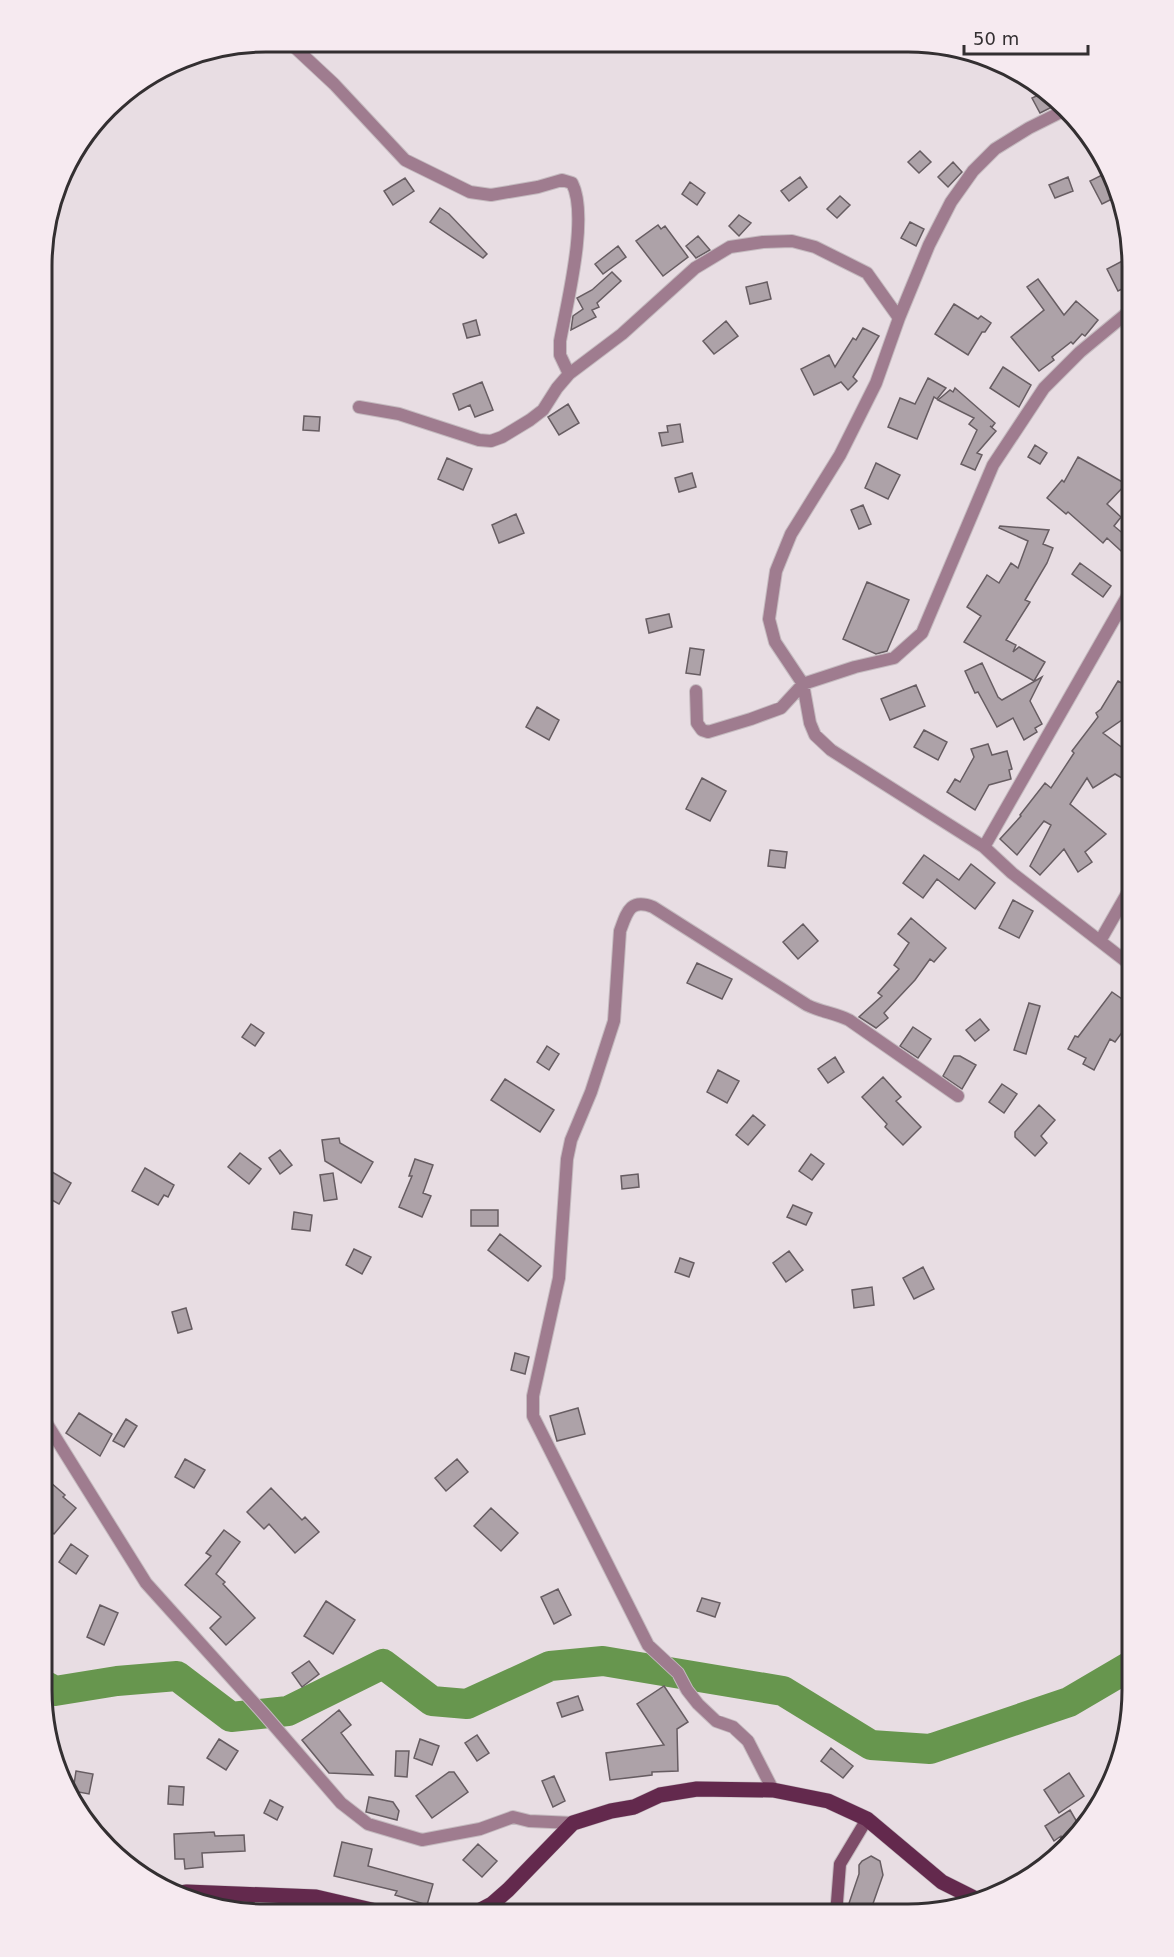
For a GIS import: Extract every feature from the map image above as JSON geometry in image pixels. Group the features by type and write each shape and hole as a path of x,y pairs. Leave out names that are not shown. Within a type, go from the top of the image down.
{"main road":[{"path":"492,1904 573,1823 611,1811 634,1807 660,1796 697,1789 773,1790 828,1801 867,1818 942,1882 969,1895"},
{"path":"196,1892 316,1898 343,1904"}],"street":[{"path":"301,53 334,84 405,160 470,192 491,195 538,187 562,180 572,183 578,194 578,239 560,340 560,355 569,374"},
{"path":"1058,114 995,149 973,171 951,202 929,245 899,318 876,383 840,455 791,534 776,571 769,619 775,642 803,684 810,723 815,735 831,750 984,847 1012,873 1122,958"},
{"path":"359,407 399,414 479,440 491,441 502,437 543,410 569,374 622,334 694,268 730,247 792,241 816,247 867,273 899,318"},
{"path":"696,691 697,723 702,730 708,732 781,708 803,684 855,667 894,658 922,633 988,476 1044,388 1080,352 1122,317"},
{"path":"984,847 1122,606"},
{"path":"1100,941 1122,902"},
{"path":"773,1790 748,1741 733,1727 716,1721 698,1704 678,1674 648,1645 533,1416 533,1396 559,1278 567,1159 614,1021 620,931 625,918 636,903 644,903 653,907 807,1005 849,1020 958,1096"},
{"path":"52,1432 146,1583 341,1803 368,1824 422,1840 480,1829 513,1817 529,1821 573,1823"},
{"path":"837,1904 840,1864 867,1818"}],"building":[{"path":"1036,96 1051,108 1040,113 1032,98"},
{"path":"920,151 931,162 919,173 908,162"},
{"path":"953,162 962,172 948,187 938,177"},
{"path":"1101,176 1111,200 1102,204 1090,181"},
{"path":"800,177 807,187 789,201 781,191"},
{"path":"1068,177 1073,191 1055,198 1049,185"},
{"path":"405,178 414,191 393,205 384,191"},
{"path":"690,182 705,193 697,205 682,194"},
{"path":"840,196 850,205 837,218 827,209"},
{"path":"440,208 449,214 487,254 483,258 430,222"},
{"path":"739,215 751,223 739,236 729,226"},
{"path":"910,222 924,229 916,246 901,238"},
{"path":"658,225 661,229 665,226 688,257 663,276 636,241"},
{"path":"698,236 710,250 696,258 686,246"},
{"path":"618,246 626,257 603,274 595,264"},
{"path":"1122,261 1122,289 1118,291 1107,269"},
{"path":"612,272 621,281 597,303 599,307 592,310 596,317 571,330 573,316 583,309 577,298 592,290"},
{"path":"1038,279 1064,315 1076,301 1098,320 1085,336 1082,334 1073,344 1071,342 1052,357 1054,360 1039,371 1011,337 1044,310 1027,287"},
{"path":"767,282 771,299 750,304 746,287"},
{"path":"954,304 978,319 981,316 991,323 985,332 982,332 968,355 935,334"},
{"path":"476,320 480,335 467,338 463,324"},
{"path":"726,321 738,336 714,354 703,341"},
{"path":"863,328 879,336 853,377 857,381 848,390 841,382 814,395 801,369 829,355 835,367 853,338 856,340"},
{"path":"1003,367 1031,385 1019,407 990,388"},
{"path":"928,378 946,388 937,399 934,397 917,439 888,427 900,398 915,404"},
{"path":"482,382 493,410 475,417 470,405 459,410 453,394"},
{"path":"955,388 995,423 992,427 990,426 996,431 977,453 982,455 975,470 961,464 977,430 969,424 974,418 938,400 950,390 953,392"},
{"path":"568,404 579,423 559,435 548,417"},
{"path":"304,416 320,417 319,431 303,430"},
{"path":"680,424 683,442 662,446 659,433 668,432 667,426"},
{"path":"1035,445 1047,453 1040,464 1028,457"},
{"path":"1078,457 1122,482 1122,488 1107,504 1121,517 1114,526 1122,533 1122,552 1107,538 1103,543 1068,512 1066,514 1047,498 1062,480 1064,482"},
{"path":"447,458 472,469 463,490 438,479"},
{"path":"876,463 900,475 888,499 865,488"},
{"path":"692,473 696,487 679,492 675,478"},
{"path":"863,505 871,524 859,529 851,510"},
{"path":"516,514 524,533 499,543 492,525"},
{"path":"1000,526 1049,530 1043,544 1053,548 1047,563 1025,600 1030,602 1006,640 1016,645 1013,652 1019,647 1045,662 1034,681 964,642 981,616 967,607 987,575 999,583 1011,563 1018,568 1028,541 999,528"},
{"path":"1080,563 1111,586 1103,597 1072,574"},
{"path":"867,582 909,600 887,651 876,654 843,639"},
{"path":"669,614 672,627 649,633 646,619"},
{"path":"690,648 704,650 700,675 686,673"},
{"path":"982,663 998,697 1002,700 1042,677 1030,701 1042,724 1035,728 1037,732 1024,740 1013,718 997,727 978,692 975,693 965,671"},
{"path":"1118,681 1122,683 1122,720 1103,733 1122,747 1122,778 1115,774 1093,788 1087,778 1070,804 1106,834 1085,852 1092,862 1078,872 1064,849 1040,875 1030,866 1051,825 1044,821 1017,855 1000,839 1021,816 1045,783 1051,788 1074,753 1072,751 1098,717 1096,713 1101,709"},
{"path":"916,685 925,706 890,720 881,699"},
{"path":"537,707 559,720 549,740 526,727"},
{"path":"924,730 947,742 938,760 914,747"},
{"path":"988,744 992,755 1007,751 1012,769 1009,770 1011,779 989,785 975,810 947,792 955,779 960,782 974,757 971,749"},
{"path":"702,778 726,791 710,821 686,809"},
{"path":"770,850 787,852 785,868 768,866"},
{"path":"924,855 959,880 971,864 995,883 975,909 937,879 923,898 903,883"},
{"path":"1013,900 1033,911 1019,938 999,928"},
{"path":"911,918 946,948 934,962 930,959 915,980 884,1013 888,1018 876,1028 859,1017 882,996 878,993 899,969 894,965 909,943 898,934"},
{"path":"803,924 818,941 798,959 783,942"},
{"path":"697,963 732,979 722,999 687,983"},
{"path":"1112,992 1122,999 1122,1033 1115,1042 1110,1039 1094,1070 1083,1064 1086,1058 1068,1049 1075,1036 1078,1037"},
{"path":"1029,1003 1040,1006 1026,1054 1014,1050"},
{"path":"980,1019 989,1030 975,1041 966,1030"},
{"path":"251,1024 264,1033 255,1046 242,1037"},
{"path":"913,1027 931,1039 918,1058 900,1046"},
{"path":"547,1046 559,1054 549,1070 537,1062"},
{"path":"954,1056 960,1056 976,1065 962,1089 943,1076"},
{"path":"835,1057 844,1072 828,1083 818,1069"},
{"path":"718,1070 739,1081 727,1103 707,1092"},
{"path":"883,1077 901,1097 896,1101 921,1127 903,1145 885,1127 887,1124 862,1097"},
{"path":"505,1079 554,1110 540,1132 491,1100"},
{"path":"1002,1084 1017,1094 1004,1113 989,1102"},
{"path":"1039,1105 1055,1120 1041,1136 1047,1143 1035,1156 1015,1137 1015,1132"},
{"path":"753,1115 765,1125 748,1145 736,1135"},
{"path":"339,1138 340,1143 373,1162 361,1183 325,1161 322,1140"},
{"path":"280,1150 292,1165 280,1174 269,1158"},
{"path":"240,1153 261,1169 249,1184 228,1167"},
{"path":"811,1154 824,1164 812,1180 799,1171"},
{"path":"415,1159 433,1165 423,1193 431,1196 422,1217 399,1207 412,1176 409,1176"},
{"path":"145,1168 174,1185 168,1197 164,1195 158,1205 132,1191"},
{"path":"52,1172 71,1183 59,1204 52,1200"},
{"path":"333,1173 337,1199 324,1201 320,1175"},
{"path":"638,1174 639,1187 622,1189 621,1176"},
{"path":"793,1205 812,1213 806,1225 787,1217"},
{"path":"471,1210 498,1210 498,1226 471,1226"},
{"path":"294,1212 312,1215 310,1231 292,1229"},
{"path":"500,1234 541,1266 528,1281 488,1250"},
{"path":"354,1249 371,1257 362,1274 346,1265"},
{"path":"789,1251 803,1270 786,1282 773,1263"},
{"path":"680,1258 694,1263 689,1277 675,1272"},
{"path":"923,1267 934,1289 914,1299 903,1278"},
{"path":"872,1287 874,1305 854,1308 852,1290"},
{"path":"186,1308 192,1329 178,1333 172,1312"},
{"path":"515,1353 529,1357 525,1374 511,1370"},
{"path":"578,1408 585,1434 557,1441 550,1416"},
{"path":"79,1413 112,1434 100,1456 66,1433"},
{"path":"126,1419 137,1426 124,1447 113,1441"},
{"path":"185,1459 205,1470 194,1488 175,1477"},
{"path":"457,1459 468,1472 446,1491 435,1478"},
{"path":"52,1484 76,1508 54,1534 52,1532"},
{"path":"271,1488 302,1520 305,1517 319,1532 295,1553 269,1524 264,1529 247,1512"},
{"path":"491,1508 518,1533 501,1551 474,1526"},
{"path":"224,1530 240,1542 216,1574 255,1618 226,1645 210,1628 221,1617 185,1585 211,1556 206,1553"},
{"path":"71,1544 88,1556 76,1574 59,1562"},
{"path":"558,1589 571,1615 554,1624 541,1597"},
{"path":"702,1598 720,1603 715,1617 697,1611"},
{"path":"326,1601 355,1620 333,1654 304,1636"},
{"path":"100,1605 118,1613 104,1645 87,1637"},
{"path":"309,1661 319,1674 302,1687 292,1673"},
{"path":"664,1686 688,1722 677,1729 678,1771 652,1772 652,1775 610,1780 606,1753 664,1745 637,1704"},
{"path":"578,1696 583,1710 562,1717 557,1703"},
{"path":"339,1710 351,1725 341,1733 373,1775 329,1773 302,1740"},
{"path":"477,1735 489,1753 477,1761 465,1743"},
{"path":"219,1739 238,1751 226,1770 207,1758"},
{"path":"420,1739 439,1746 432,1765 414,1758"},
{"path":"831,1748 853,1766 843,1778 821,1761"},
{"path":"396,1751 409,1751 407,1777 395,1776"},
{"path":"76,1771 93,1774 89,1794 78,1792 74,1783"},
{"path":"449,1772 454,1772 468,1792 432,1818 416,1796"},
{"path":"1069,1773 1084,1796 1059,1813 1044,1790"},
{"path":"554,1776 565,1801 553,1807 542,1781"},
{"path":"169,1786 184,1787 183,1805 168,1804"},
{"path":"369,1797 393,1802 399,1811 397,1820 366,1812"},
{"path":"270,1800 283,1807 277,1820 264,1813"},
{"path":"1070,1810 1077,1821 1062,1838 1061,1836 1054,1841 1045,1826"},
{"path":"214,1832 215,1836 244,1835 245,1851 202,1853 203,1867 185,1869 184,1859 175,1859 174,1834"},
{"path":"342,1842 372,1849 368,1866 433,1884 427,1904 424,1904 395,1895 397,1891 334,1876"},
{"path":"478,1844 497,1861 482,1877 463,1860"},
{"path":"871,1856 880,1861 883,1875 873,1904 849,1904 859,1874 859,1865"}],"waterway":[{"path":"52,1689 55,1691 117,1681 177,1676 231,1717 288,1711 383,1664 432,1701 467,1704 550,1666 603,1661 783,1691 871,1745 930,1749 1069,1702 1122,1671"}]}
